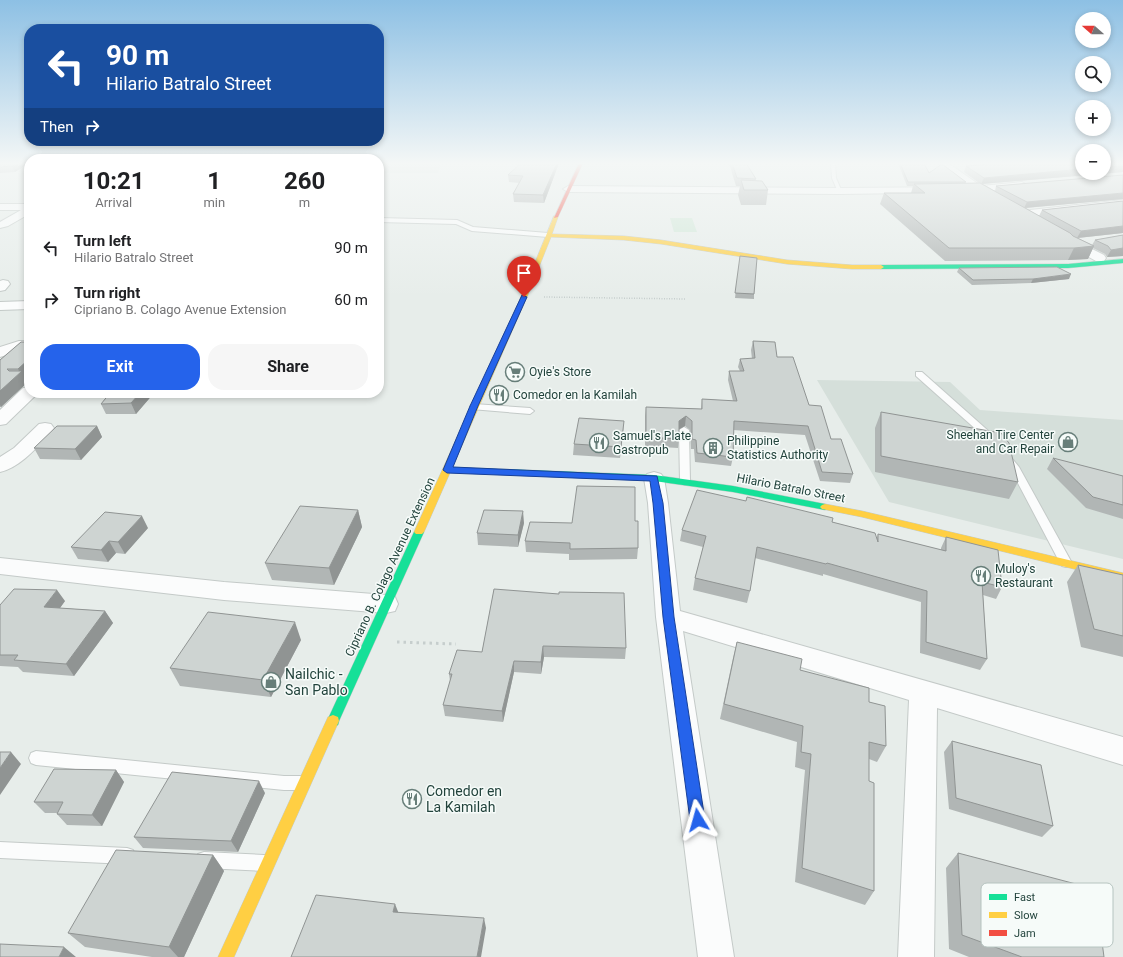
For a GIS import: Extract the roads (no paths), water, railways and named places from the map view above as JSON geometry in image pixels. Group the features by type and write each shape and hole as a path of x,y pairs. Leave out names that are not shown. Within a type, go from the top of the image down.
{"street":[{"name":"Cipriano B. Colago Avenue Extension","path":"226,957 447,470 474,406 524,297 560,208"},
{"path":"1010,208 1040,225"},
{"path":"1021,214 1080,208"},
{"path":"0,225 24,213"},
{"path":"548,235 624,238 661,242 787,262 852,267 1068,266 1123,261"},
{"path":"1059,236 1100,258"},
{"path":"1072,244 1094,241"},
{"path":"0,306 24,305"},
{"path":"0,352 19,346 24,346"},
{"path":"0,420 24,397"},
{"path":"0,466 21,452 45,428"},
{"name":"Hilario Batralo Street","path":"447,470 654,478 733,489 862,514 1123,577"},
{"path":"654,478 658,503 668,617 716,957"},
{"path":"0,566 224,591 386,604"},
{"path":"668,617 1123,751"},
{"path":"916,957 923,693"}],"lane":[{"path":"384,220 457,222 472,229 548,235"},
{"path":"919,374 990,437 998,446 1014,467 1066,563"},
{"path":"474,406 530,410"},
{"path":"684,430 685,482"},
{"path":"36,758 284,783 306,783"},
{"path":"0,850 142,857"},
{"path":"190,859 268,863"}],"place":[{"name":"Oyie's Store","path":"515,372"},
{"name":"Comedor en la Kamilah","path":"499,395"},
{"name":"Sheehan Tire Center and Car Repair","path":"1068,442"},
{"name":"Samuel's Plate Gastropub","path":"599,443"},
{"name":"Philippine Statistics Authority","path":"713,448"},
{"name":"Muloy's Restaurant","path":"981,576"},
{"name":"Nailchic - San Pablo","path":"271,682"},
{"name":"Comedor en La Kamilah","path":"412,799"}]}
